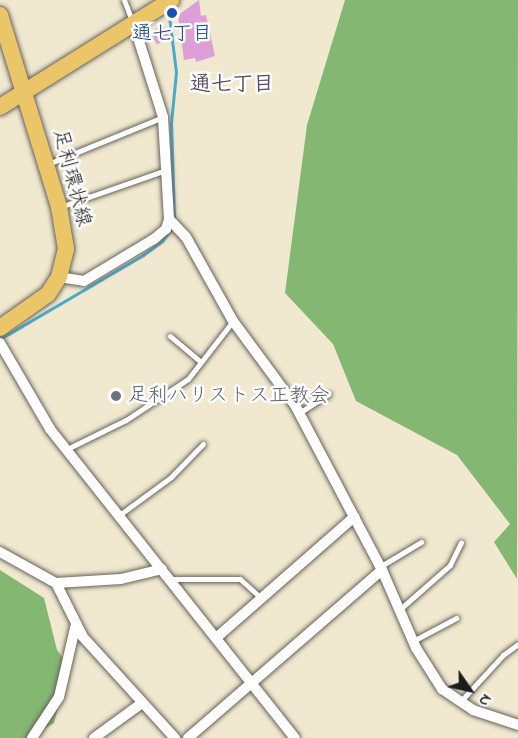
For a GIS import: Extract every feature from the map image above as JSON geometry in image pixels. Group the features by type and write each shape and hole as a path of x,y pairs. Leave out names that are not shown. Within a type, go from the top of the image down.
{"main road":[{"path":"0,107 134,25 166,2"},
{"name":"足利環状線","path":"0,15 59,207 66,249 59,277 42,300 0,328"}],"street":[{"path":"59,277 84,281 154,239 166,229 169,219 163,117 134,25"},
{"path":"169,219 186,237 233,321 299,413 381,568 413,641 442,689 458,703 518,724"},
{"path":"0,343 67,449 117,517 162,569 293,737"},
{"path":"216,638 354,518"},
{"path":"0,552 56,583 121,579 162,569"},
{"path":"188,738 381,568"},
{"path":"56,583 76,624 142,703 175,738"},
{"path":"32,738 60,697 76,624"},
{"path":"94,738 142,703"}],"lane":[{"path":"124,0 134,25"},
{"path":"47,165 163,117"},
{"path":"59,207 166,170"},
{"path":"67,449 148,407 188,380 233,321"},
{"path":"170,336 201,362"},
{"path":"299,413 328,394"},
{"path":"117,517 171,477 203,444"},
{"path":"381,568 421,542"},
{"path":"399,610 450,565 461,542"},
{"path":"170,579 240,579 261,598"},
{"path":"413,641 456,618"},
{"path":"458,703 502,655 518,644"}],"green space":[{"path":"345,0 518,0 517,579 494,542 510,524 457,455 356,401 333,344 285,293 307,125"},
{"path":"0,570 44,598 57,650 69,666 54,723 30,738 0,738"}],"building":[{"path":"199,0 201,16 206,15 215,56 196,62 195,58 184,60 178,15"},
{"path":"163,25 170,37 157,45 150,32"}],"waterway":[{"path":"168,8 176,72 171,123 174,220"},
{"path":"0,339 143,255 162,241 173,226"}],"place":[{"name":"通七丁目","path":"172,13"},
{"name":"足利ハリストス正教会","path":"116,396"}],"district":[{"name":"通七丁目","path":"232,85"}]}
